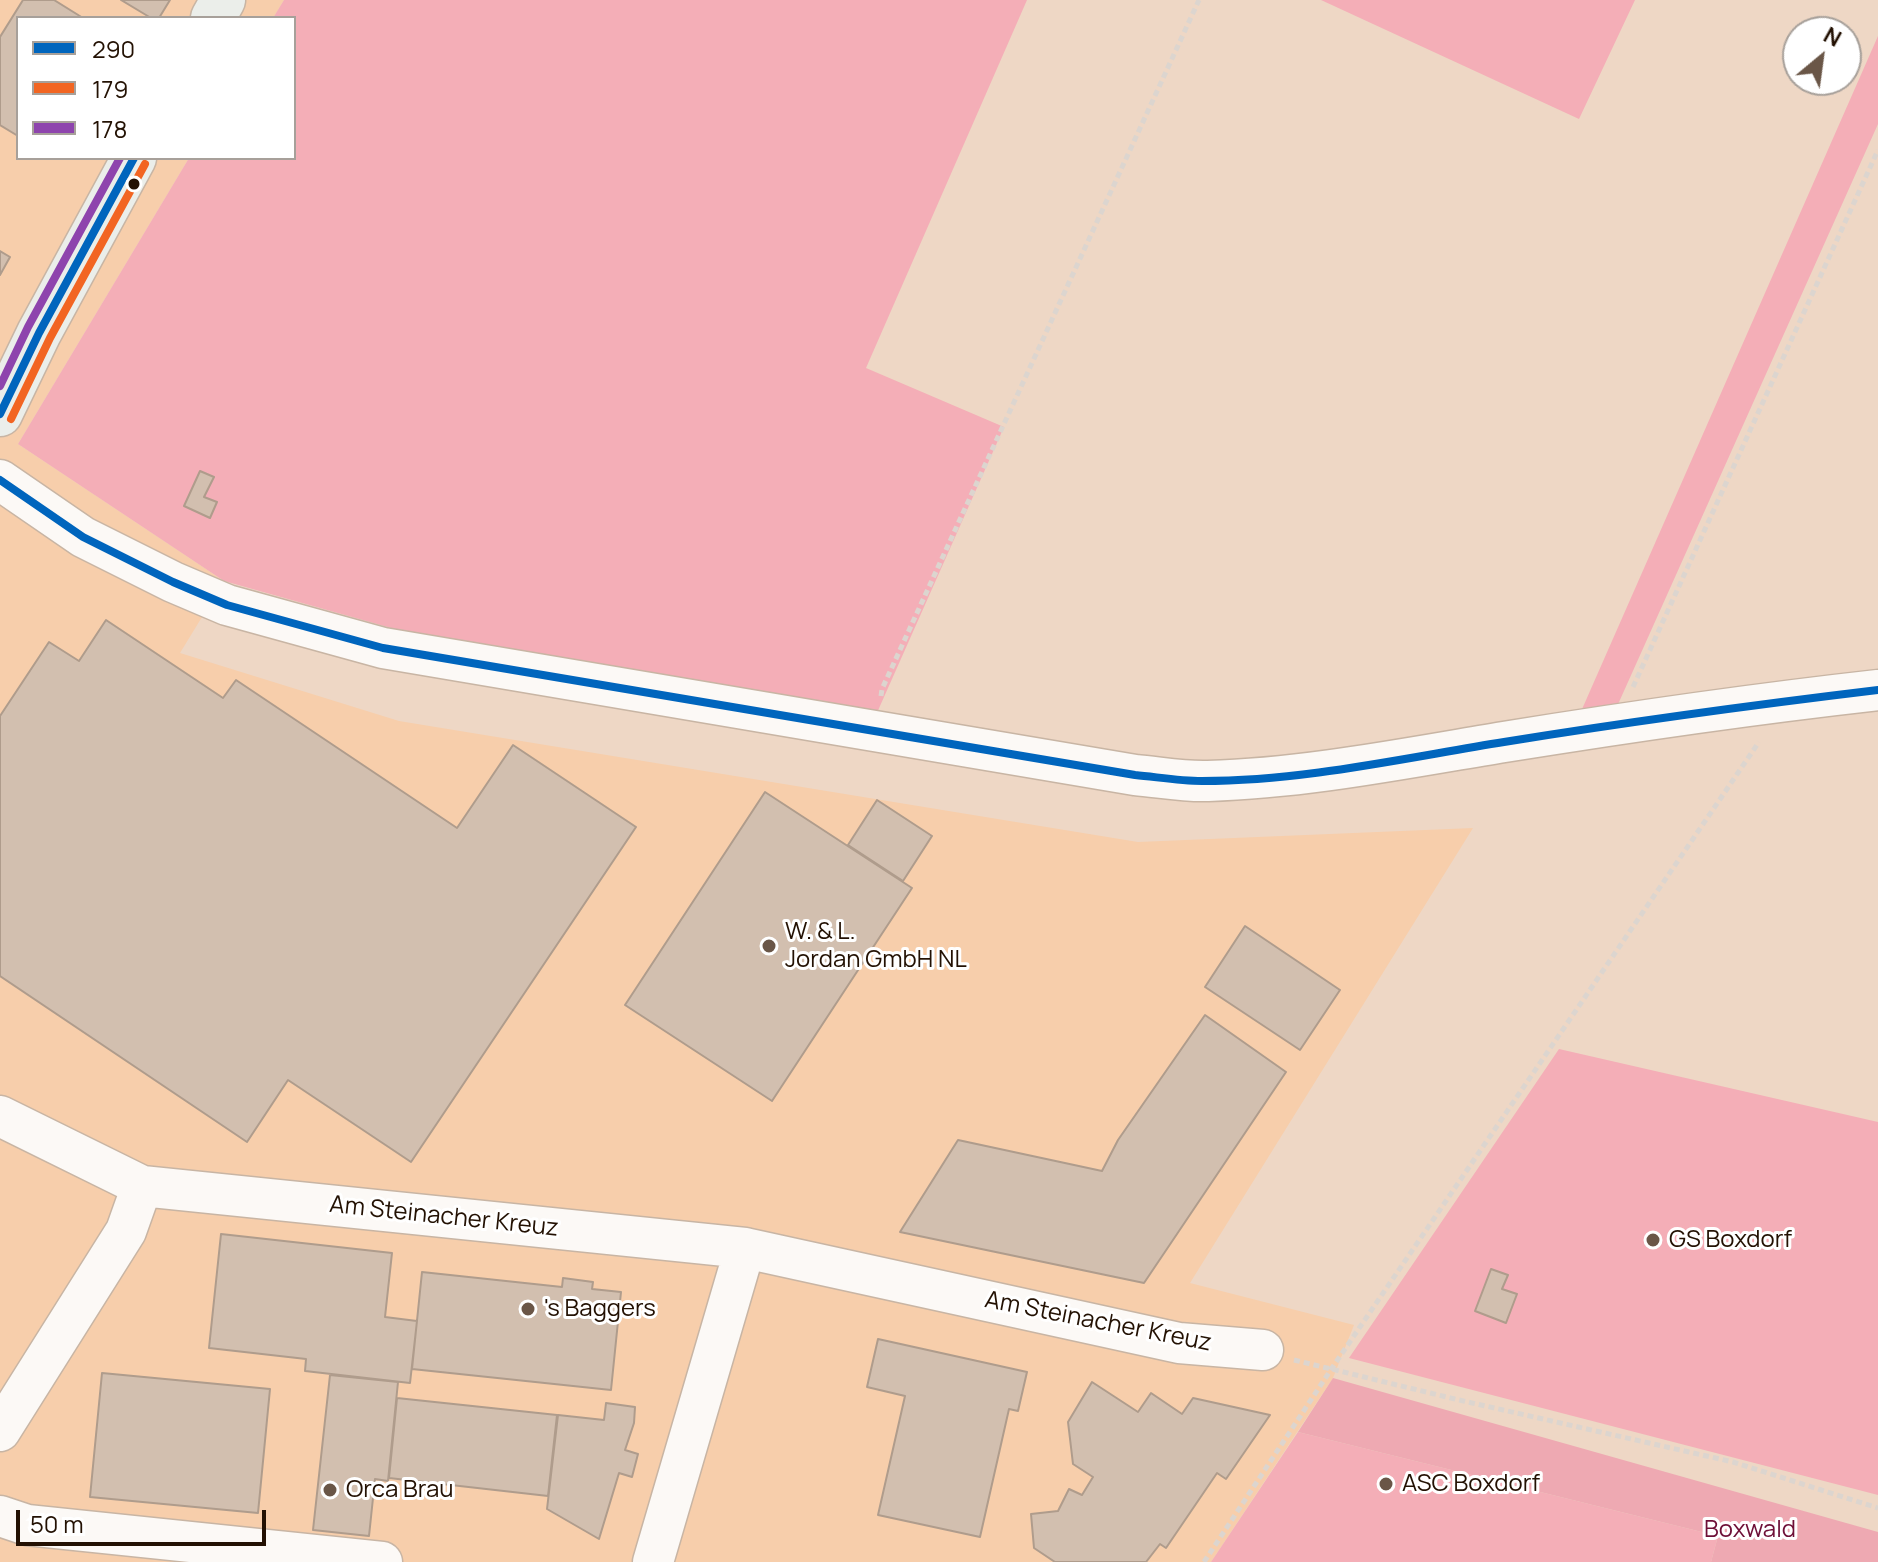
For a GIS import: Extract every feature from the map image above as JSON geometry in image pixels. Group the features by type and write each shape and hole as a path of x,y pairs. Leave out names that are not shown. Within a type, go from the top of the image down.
{"main road":[{"path":"0,414 39,333 133,160"}],"street":[{"path":"0,480 83,537 173,582 227,605 383,648 1135,775 1205,781 1279,776 1616,724 1878,690"},
{"name":"Am Steinacher Kreuz","path":"0,1116 142,1186 745,1248 1179,1343 1263,1350"},
{"path":"0,1431 126,1231 142,1186"},
{"path":"653,1562 745,1248"},
{"path":"0,1516 27,1525 382,1562"}],"path":[{"path":"885,733 880,704 882,689 1199,0"},
{"path":"1616,724 1878,150"},
{"path":"1204,1562 1332,1368 1759,742 1779,701"},
{"path":"1332,1368 1733,1462 1878,1508"}],"shaded area":[{"path":"0,0 284,0 274,16 16,16 16,160 188,160 18,444 224,581 180,653 399,721 1138,842 1473,828 1190,1283 1354,1325 1333,1378 1211,1562 0,1562"},
{"path":"284,0 1027,0 866,368 1004,427 876,715 466,649 224,581 18,444 188,160 296,160 296,16 274,16"},
{"path":"1321,0 1635,0 1579,119"},
{"path":"1878,36 1878,124 1615,711 1579,716 1852,96 1862,96 1862,72"},
{"name":"GS Boxdorf","path":"1559,1049 1878,1122 1878,1495 1349,1358"},
{"name":"ASC Boxdorf","path":"1298,1432 1718,1536 1711,1562 1211,1562"}],"green space":[{"name":"Boxwald","path":"1333,1378 1878,1532 1878,1562 1711,1562 1718,1536 1298,1432"}],"building":[{"path":"23,0 54,0 80,16 16,16 16,135 0,125 0,37"},
{"path":"121,0 170,0 160,16 148,16"},
{"path":"0,251 10,257 0,275"},
{"path":"200,471 214,477 204,497 217,502 210,518 184,506"},
{"path":"106,620 223,698 236,680 457,828 513,745 636,827 411,1162 288,1080 247,1142 0,976 0,716 49,642 79,661"},
{"name":"W. & L. Jordan GmbH NL","path":"765,792 912,888 772,1101 625,1005"},
{"path":"877,800 932,836 903,881 848,845"},
{"path":"1245,926 1340,990 1300,1050 1205,987"},
{"path":"1205,1015 1286,1072 1144,1283 900,1232 958,1140 1102,1171 1118,1140"},
{"path":"221,1234 392,1253 385,1317 417,1321 410,1383 305,1371 306,1359 209,1348"},
{"path":"1491,1269 1508,1275 1502,1289 1517,1294 1506,1323 1475,1311"},
{"path":"422,1272 562,1287 563,1278 593,1282 592,1289 621,1292 611,1390 412,1369"},
{"path":"878,1339 1027,1372 1018,1411 1009,1409 980,1537 878,1515 905,1396 867,1387"},
{"path":"102,1373 270,1389 258,1513 90,1497"},
{"path":"330,1375 398,1382 388,1481 375,1479 369,1536 313,1530"},
{"path":"1092,1382 1138,1412 1151,1393 1182,1414 1193,1398 1270,1415 1226,1479 1217,1473 1166,1548 1160,1544 1146,1562 1055,1562 1034,1548 1031,1514 1058,1511 1069,1489 1082,1495 1093,1477 1073,1464 1068,1422"},
{"path":"397,1398 557,1415 548,1496 389,1478"},
{"path":"606,1403 635,1407 634,1423 625,1450 638,1454 632,1477 619,1473 599,1539 547,1509 558,1415 604,1420"}],"transit line":[{"name":"178","path":"0,386 28,327 119,160"},
{"name":"290","path":"0,414 39,333 133,160"},
{"name":"179","path":"11,419 50,338 145,164"},
{"name":"290","path":"0,480 83,537 173,582 227,605 383,648 1168,779 1240,780 1316,773 1597,728 1878,690"}],"place":[{"name":"W. & L. Jordan GmbH NL","path":"769,946"},
{"name":"GS Boxdorf","path":"1653,1240"},
{"name":"'s Baggers","path":"528,1309"},
{"name":"ASC Boxdorf","path":"1386,1484"},
{"name":"Orca Brau","path":"330,1490"}]}
